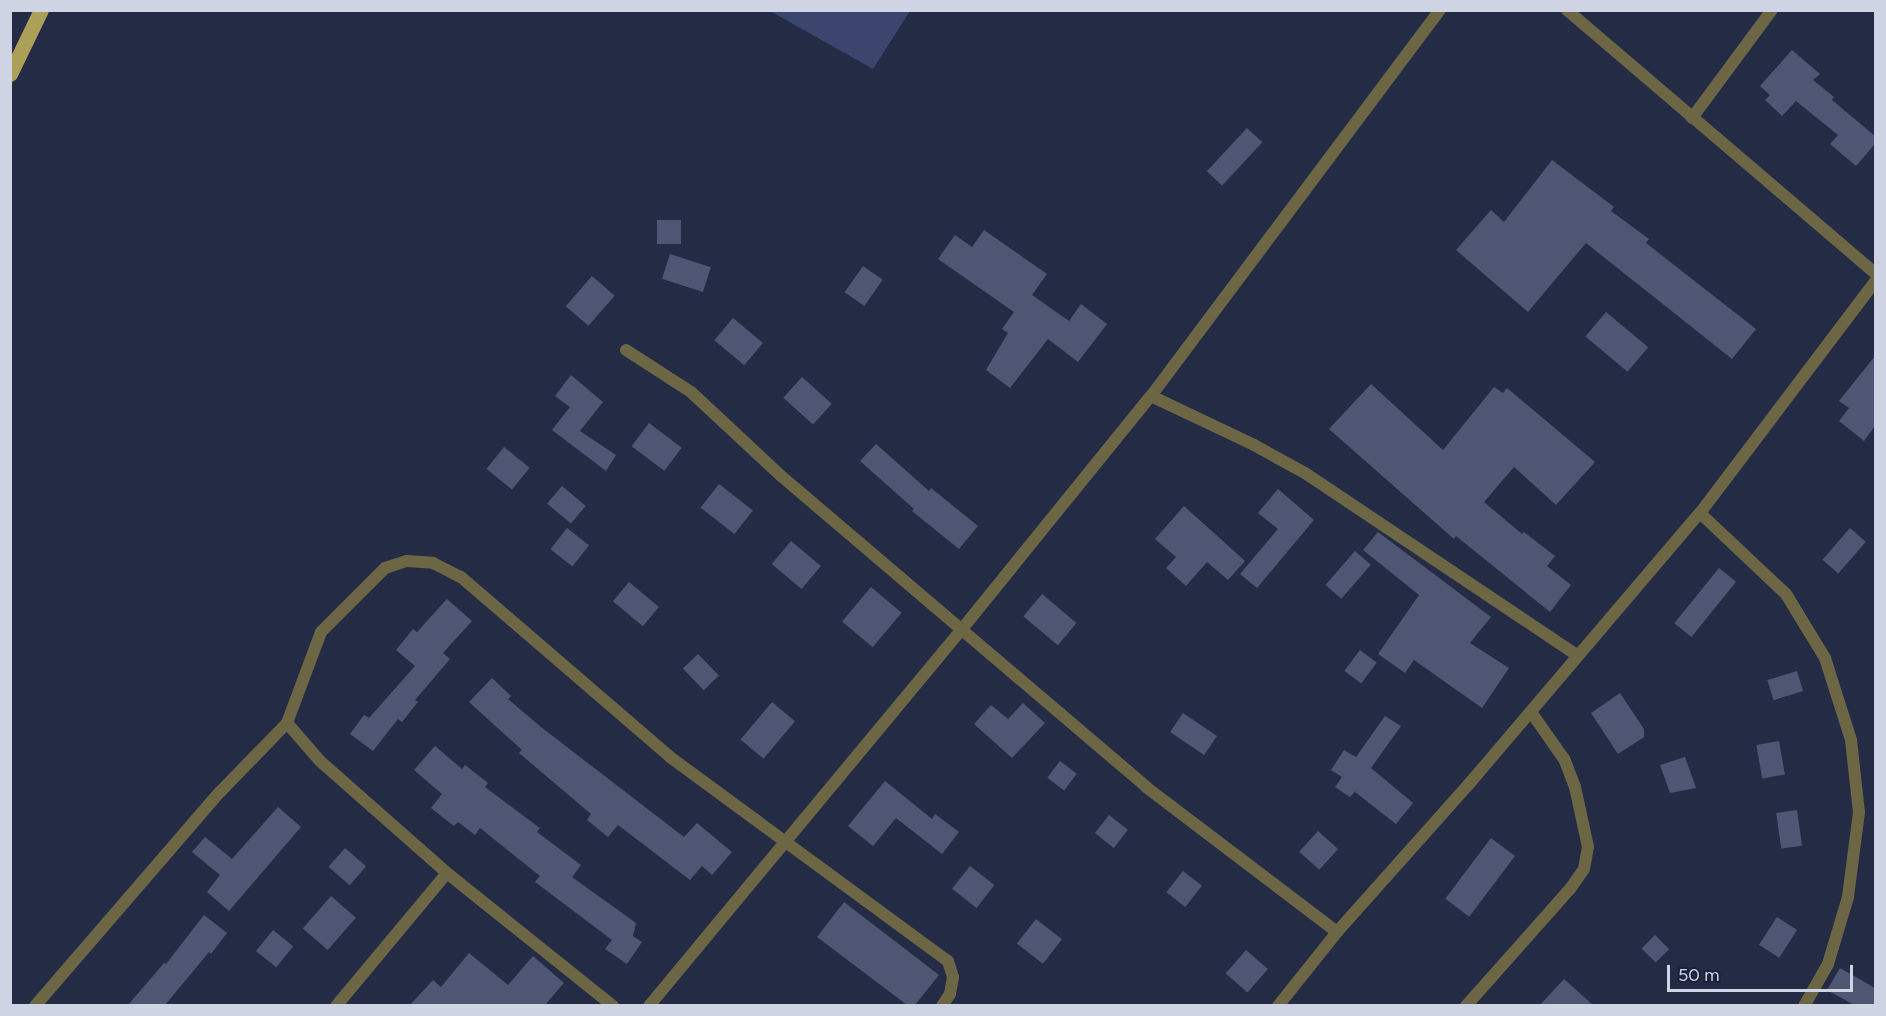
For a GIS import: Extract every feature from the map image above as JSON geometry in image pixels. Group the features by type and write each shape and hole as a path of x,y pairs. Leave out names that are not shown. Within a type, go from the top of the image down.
{"main road":[{"path":"10,74 41,10"}],"street":[{"path":"649,1005 962,629 1151,396 1440,10"},
{"path":"1567,10 1875,274"},
{"path":"1692,118 1772,10"},
{"path":"1278,1005 1337,932 1531,712 1577,655 1700,513 1875,280"},
{"path":"626,350 691,392 780,475 1146,787 1337,932"},
{"path":"1151,396 1254,445 1305,473 1577,655"},
{"path":"1700,513 1786,594 1825,658 1851,740 1859,812 1848,897 1828,964 1804,1005"},
{"path":"35,1005 220,792 287,723 321,632 385,568 407,561 433,563 461,578 670,757 948,961 953,977 950,994 942,1005"},
{"path":"1466,1005 1570,889 1584,869 1588,847 1575,787 1564,759 1531,712"},
{"path":"287,723 320,761 447,873 613,1005"},
{"path":"336,1005 447,873"}],"shaded area":[{"path":"770,11 910,11 873,69"}],"building":[{"path":"1792,50 1820,74 1813,80 1834,97 1832,100 1875,136 1875,144 1856,166 1830,144 1838,135 1796,101 1782,116 1765,100 1770,95 1760,86"},
{"path":"1247,128 1262,142 1222,185 1207,171"},
{"path":"1552,160 1614,207 1611,211 1649,239 1646,243 1756,329 1732,359 1586,243 1528,312 1456,250 1491,210 1504,222"},
{"path":"657,220 681,220 681,244 657,244"},
{"path":"984,230 1047,274 1032,295 1069,321 1081,304 1107,324 1078,362 1048,339 1010,388 986,370 1008,333 1002,329 1014,312 938,259 955,235 972,247"},
{"path":"670,254 711,267 703,292 662,279"},
{"path":"863,266 883,280 864,306 845,292"},
{"path":"592,276 615,296 588,326 566,306"},
{"path":"1606,312 1648,347 1628,372 1585,337"},
{"path":"733,318 763,343 744,365 714,340"},
{"path":"1875,356 1875,426 1864,441 1839,421 1849,408 1839,401"},
{"path":"571,375 603,402 580,431 616,455 606,471 552,430 570,407 555,396"},
{"path":"802,377 832,404 813,425 783,398"},
{"path":"1371,384 1443,450 1494,387 1503,393 1507,388 1595,462 1556,505 1514,467 1484,502 1522,534 1524,532 1555,556 1547,566 1571,585 1550,612 1456,536 1454,539 1329,429"},
{"path":"649,423 682,448 664,471 632,446"},
{"path":"876,444 929,491 931,488 978,526 959,549 912,511 914,509 860,461"},
{"path":"504,447 530,468 512,490 486,469"},
{"path":"719,484 753,510 734,534 701,508"},
{"path":"562,486 586,506 571,524 547,504"},
{"path":"1278,489 1314,520 1257,588 1240,574 1278,529 1258,513"},
{"path":"1184,506 1245,561 1228,580 1207,562 1186,586 1166,568 1176,557 1155,539"},
{"path":"567,528 589,545 572,567 550,549"},
{"path":"1850,528 1866,542 1838,573 1822,560"},
{"path":"1378,532 1491,617 1470,643 1509,668 1482,708 1414,660 1405,673 1378,654 1419,595 1363,550"},
{"path":"791,541 821,566 802,589 772,564"},
{"path":"1355,551 1371,565 1341,599 1325,585"},
{"path":"1719,568 1736,582 1691,637 1674,623"},
{"path":"629,582 659,607 643,626 613,601"},
{"path":"871,587 902,613 873,647 842,621"},
{"path":"1042,594 1076,623 1058,645 1023,616"},
{"path":"447,599 472,621 443,653 450,659 415,700 418,702 402,722 398,719 373,751 350,734 364,715 369,718 415,666 396,650 413,629 417,632"},
{"path":"1360,650 1377,663 1361,683 1344,671"},
{"path":"698,654 719,676 704,690 683,669"},
{"path":"1797,671 1803,691 1773,700 1767,680"},
{"path":"492,678 511,696 508,699 541,727 684,837 697,823 732,852 712,875 702,866 690,880 618,825 608,837 587,820 591,814 519,753 522,750 469,702"},
{"path":"1620,693 1644,729 1644,737 1618,754 1591,713"},
{"path":"772,702 795,721 763,759 741,740"},
{"path":"1023,703 1045,723 1012,758 974,724 991,705 1008,719"},
{"path":"1183,713 1217,736 1204,755 1170,732"},
{"path":"1385,716 1401,726 1371,768 1413,803 1396,824 1355,792 1359,787 1350,797 1335,787 1342,777 1331,770 1344,750 1356,757"},
{"path":"1779,741 1785,774 1762,778 1756,745"},
{"path":"435,746 462,769 465,765 488,783 485,787 540,828 537,832 581,865 572,877 636,923 633,936 642,942 627,964 605,949 612,940 535,882 540,876 480,828 475,835 458,822 454,826 431,808 442,794 414,770"},
{"path":"1685,757 1696,788 1670,793 1660,765"},
{"path":"1060,761 1077,774 1064,790 1047,778"},
{"path":"885,781 932,819 935,814 959,832 942,854 896,818 873,846 848,826"},
{"path":"278,807 301,827 229,911 207,892 220,875 192,852 205,837 232,859"},
{"path":"1797,810 1802,846 1781,849 1776,813"},
{"path":"1109,815 1128,830 1114,848 1095,833"},
{"path":"1318,831 1338,849 1319,870 1299,852"},
{"path":"1491,838 1515,856 1469,917 1445,899"},
{"path":"345,848 366,866 350,885 329,867"},
{"path":"970,866 994,885 977,908 952,889"},
{"path":"1183,871 1202,886 1185,907 1166,892"},
{"path":"331,896 356,918 328,950 303,928"},
{"path":"844,902 939,975 915,1005 907,1005 817,937"},
{"path":"204,915 227,933 211,954 209,952 165,1005 128,1005 164,963 166,964"},
{"path":"1777,917 1797,930 1779,958 1759,945"},
{"path":"1036,919 1062,939 1043,964 1017,943"},
{"path":"273,930 293,946 276,967 256,951"},
{"path":"1655,935 1669,949 1656,963 1642,948"},
{"path":"1246,950 1268,969 1248,992 1226,973"},
{"path":"469,953 508,985 533,956 564,983 545,1005 410,1005 433,980 441,987"},
{"path":"1840,968 1875,988 1875,1005 1854,1005 1827,990"},
{"path":"1564,979 1593,1005 1540,1005"}]}
